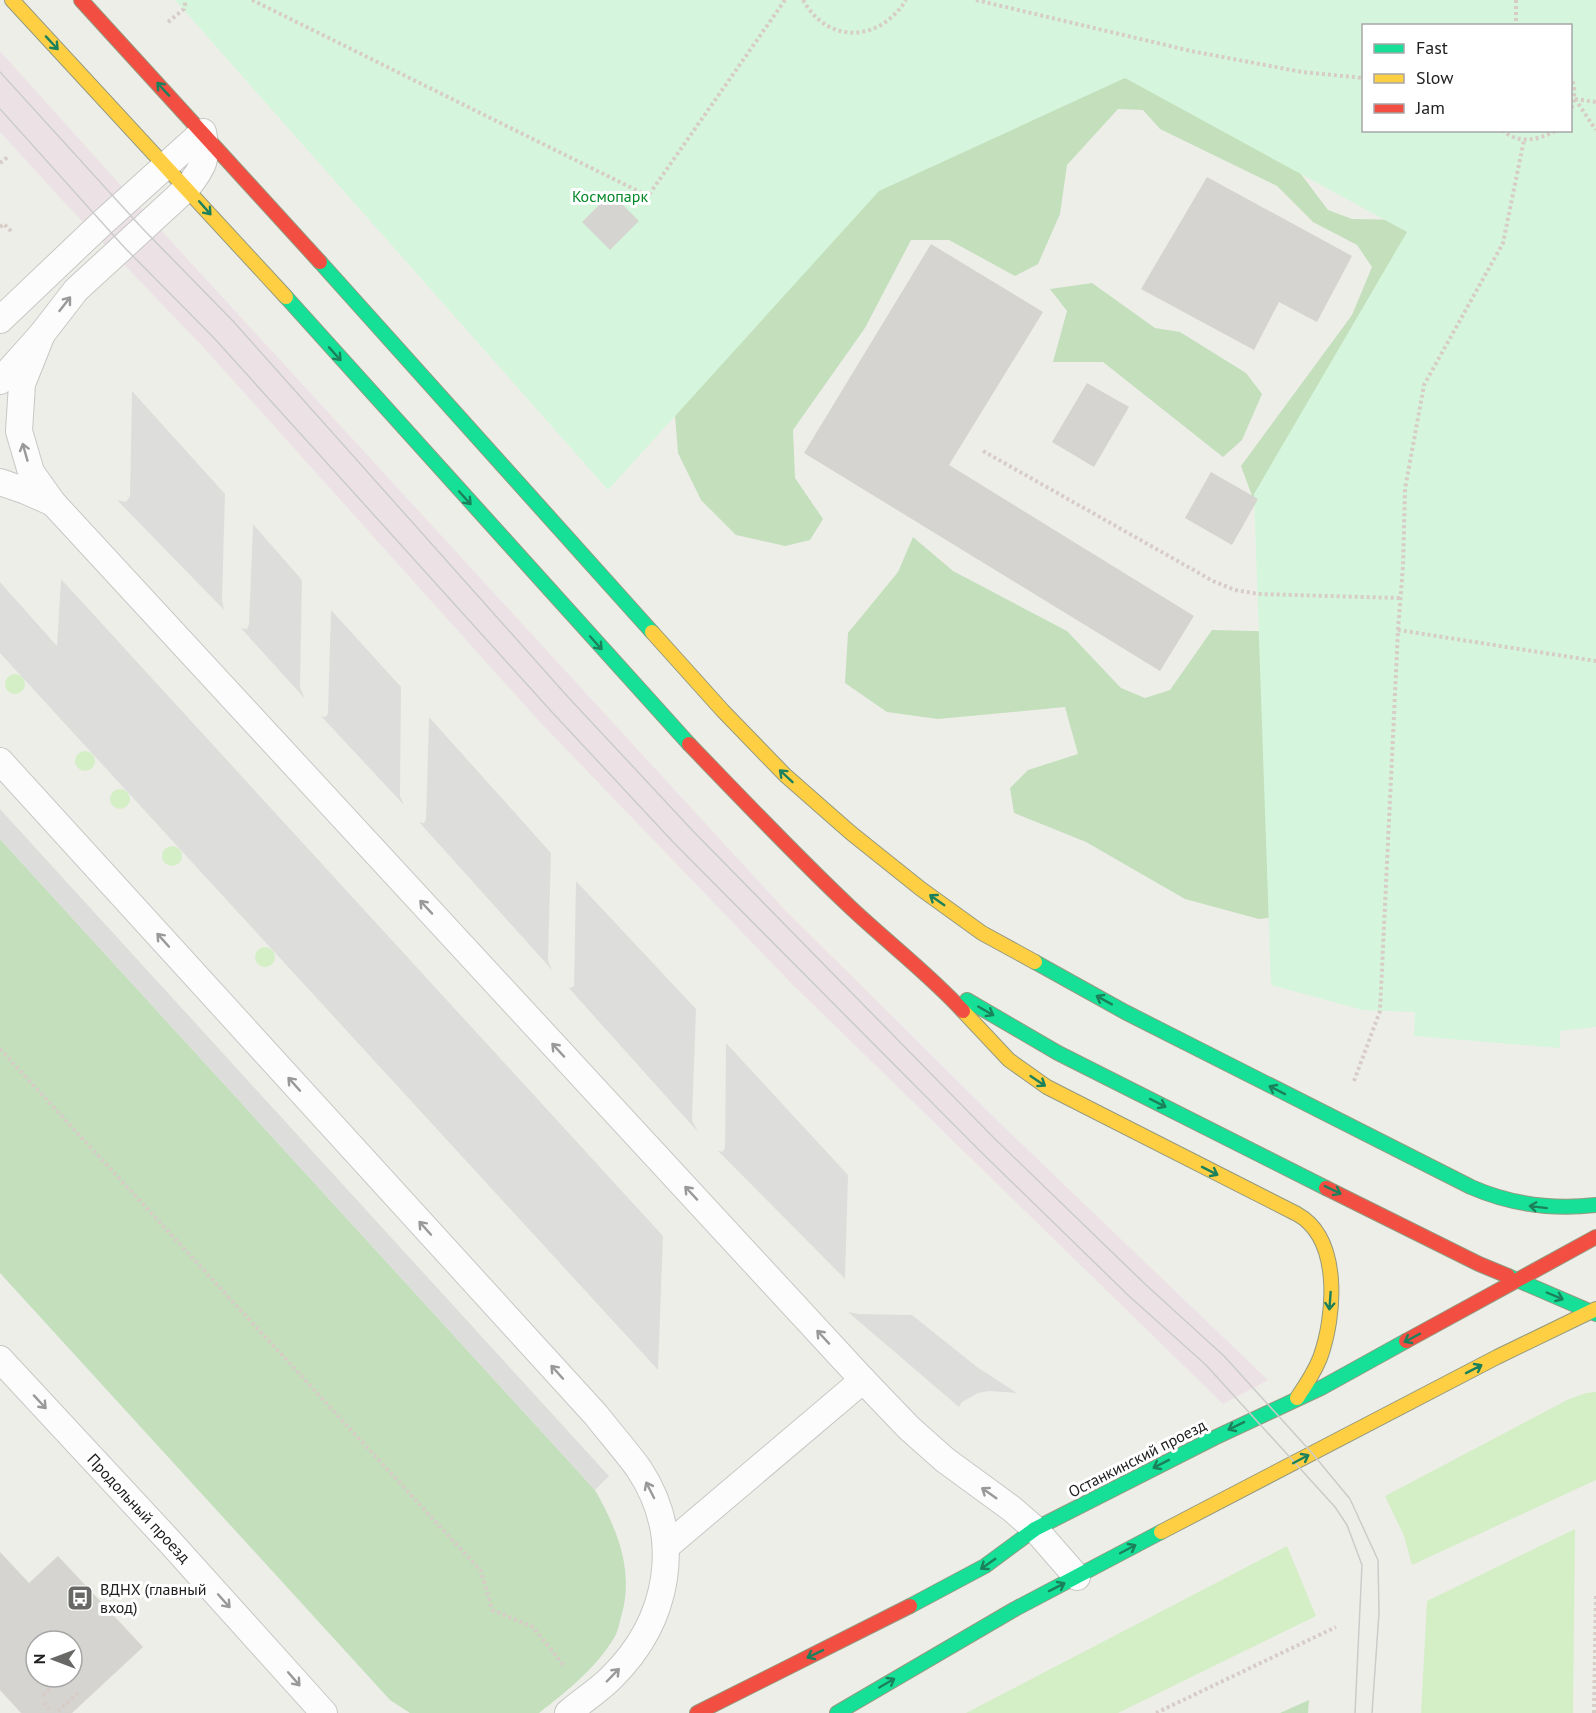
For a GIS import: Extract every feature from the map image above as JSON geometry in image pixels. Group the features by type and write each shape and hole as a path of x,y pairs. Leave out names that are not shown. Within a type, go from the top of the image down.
{"street":[{"path":"12,0 187,188 686,741 810,869 882,937 936,982 1009,1060 1047,1087 1307,1221 1319,1237 1328,1261 1331,1284 1329,1322 1322,1353 1312,1375 1297,1398"},
{"path":"81,0 203,132 723,711 784,775 851,834 982,933 1115,1007 1462,1183 1492,1197 1542,1208 1573,1209 1596,1205"},
{"path":"936,982 1058,1053 1479,1264 1594,1312"},
{"name":"Останкинский проезд","path":"697,1713 960,1581 985,1566 1035,1529 1203,1443 1331,1382 1596,1238"},
{"path":"837,1713 1015,1609 1486,1362 1594,1312"}],"lane":[{"path":"0,320 203,132 207,150 201,170 187,188 76,290 42,334 0,381"},
{"path":"42,334 22,384 19,431 31,472 53,503 862,1380 909,1428 945,1460 1012,1509 1035,1529 1077,1577"},
{"path":"0,482 53,503"},
{"path":"0,761 596,1415 639,1470 658,1508 667,1546 665,1579 658,1608 628,1658 610,1679 568,1713"},
{"name":"Продольный проезд","path":"0,1359 170,1542 324,1713"},
{"path":"667,1546 862,1380"}],"path":[{"path":"168,22 184,9 186,0"},
{"path":"252,0 648,196 785,0"},
{"path":"802,0 809,11 824,24 843,32 862,32 882,26 897,14 906,0"},
{"path":"976,0 1191,51 1302,72 1362,78"},
{"path":"1516,0 1516,24"},
{"path":"1572,79 1575,99 1572,107"},
{"path":"1575,99 1596,102"},
{"path":"1575,99 1596,130"},
{"path":"1504,132 1524,140 1542,138 1553,132"},
{"path":"1354,1081 1380,1011 1395,651 1405,489 1424,385 1503,243 1524,140"},
{"path":"0,164 9,156"},
{"path":"0,227 4,224 12,232"},
{"path":"983,451 1213,581 1235,590 1258,594 1400,598"},
{"path":"1398,630 1596,661"},
{"path":"0,1049 481,1571 492,1610 533,1627 569,1672"},
{"path":"1594,1713 1596,1593"},
{"path":"1156,1713 1336,1627"},
{"path":"43,1695 49,1689"},
{"path":"58,1711 78,1693"},
{"path":"44,1703 49,1709"}],"shaded area":[{"path":"0,51 170,240 784,909 1006,1129 1268,1380 1223,1404 790,982 538,720 203,347 0,132"},
{"path":"132,391 225,494 222,600 224,610 117,500 126,502 130,496"},
{"path":"253,524 302,580 300,687 305,699 241,628 247,629 249,624"},
{"path":"61,579 663,1236 658,1370 0,653 0,582 57,646"},
{"path":"331,610 401,687 400,796 404,805 321,716 326,717 328,713"},
{"path":"429,717 551,853 548,960 552,970 419,822 424,823 426,819"},
{"path":"0,809 609,1476 595,1490 0,839"},
{"path":"576,881 696,1009 692,1120 698,1132 567,986 570,988 574,986"},
{"path":"726,1043 848,1175 845,1279 717,1150 722,1152 725,1148"},
{"path":"848,1312 912,1315 977,1367 1017,1393 989,1391 978,1393 962,1402 959,1407"}],"green space":[{"name":"Космопарк","path":"175,0 1596,0 1596,1027 1560,1031 1560,1048 1414,1036 1415,1012 1363,1010 1271,985 1254,494 1407,232 1125,78 879,191 608,490"},
{"path":"1121,67 1282,149 1328,210 1352,219 1407,220 1441,157 1276,561 1241,466 1352,315 1372,267 1357,245 1313,222 1277,186 1160,129 1143,110 1118,109 1067,165 1060,214 1038,264 1015,276 949,240 911,240 865,328 793,430 795,478 823,519 810,540 785,546 736,535 701,500 678,453 674,403 793,204"},
{"path":"1092,283 1155,328 1180,332 1246,373 1262,394 1242,440 1223,457 1103,362 1053,362 1067,311 1050,289"},
{"path":"913,537 953,571 1067,631 1121,688 1145,698 1170,690 1212,630 1370,634 1286,916 1259,919 1185,899 1086,842 1014,813 1010,788 1028,770 1078,754 1065,707 938,719 887,712 845,683 848,633 898,572"},
{"path":"15,674 22,677 25,684 22,691 15,694 8,691 5,684 8,677"},
{"path":"85,751 92,754 95,761 92,768 85,771 78,768 75,761 78,754"},
{"path":"120,789 127,792 130,799 127,806 120,809 113,806 110,799 113,792"},
{"path":"0,839 595,1490 617,1535 625,1567 625,1600 619,1625 607,1649 589,1669 539,1713 410,1713 390,1700 0,1273"},
{"path":"172,846 179,849 182,856 179,863 172,866 165,863 162,856 165,849"},
{"path":"265,947 272,950 275,957 272,964 265,967 258,964 255,957 258,950"},
{"path":"1596,1392 1596,1480 1412,1565 1404,1536 1385,1496 1567,1400"},
{"path":"1575,1529 1573,1713 1421,1713 1427,1601"},
{"path":"1287,1546 1316,1616 1118,1713 966,1713"},
{"path":"1309,1700 1308,1713 1280,1713"}],"building":[{"path":"1207,177 1352,256 1317,322 1279,302 1254,350 1141,289"},
{"path":"611,193 639,221 610,250 582,222"},
{"path":"931,244 1043,312 949,465 1194,616 1160,671 804,453"},
{"path":"1087,383 1129,407 1094,467 1052,442"},
{"path":"1211,472 1258,499 1232,545 1185,518"},
{"path":"0,1552 29,1583 58,1556 143,1647 72,1713 21,1713 0,1690"}],"tram line":[{"path":"0,72 142,228 233,321 568,697 693,831 995,1139 1145,1284 1224,1356 1312,1453 1350,1499 1378,1560 1379,1613 1372,1713"},
{"path":"0,109 124,247 214,338 551,711 674,843 980,1151 1129,1296 1206,1365 1335,1507 1347,1525 1362,1565 1355,1713"}],"traffic: fast":[{"path":"320,262 652,632"},
{"path":"286,297 689,744"},
{"path":"1035,962 1125,1012 1471,1187 1532,1205 1564,1207 1596,1205"},
{"path":"967,1000 1058,1053 1326,1188"},
{"path":"1508,1276 1596,1314"},
{"path":"910,1606 985,1566 1035,1529 1214,1438 1321,1388 1406,1341"},
{"path":"837,1713 1015,1609 1161,1532"}],"traffic: slow":[{"path":"12,0 286,297"},
{"path":"652,632 723,711 785,775 851,833 921,889 982,933 1035,962"},
{"path":"963,1011 1009,1060 1047,1087 1297,1214 1312,1226 1322,1241 1328,1260 1331,1301 1329,1322 1320,1358 1297,1398"},
{"path":"1161,1532 1497,1357 1596,1309"}],"traffic: jam":[{"path":"81,0 320,262"},
{"path":"689,744 829,886 963,1011"},
{"path":"1326,1188 1479,1264 1508,1276"},
{"path":"1406,1341 1596,1237"},
{"path":"697,1713 910,1606"}],"place":[{"name":"ВДНХ (главный вход)","path":"80,1598"}]}
